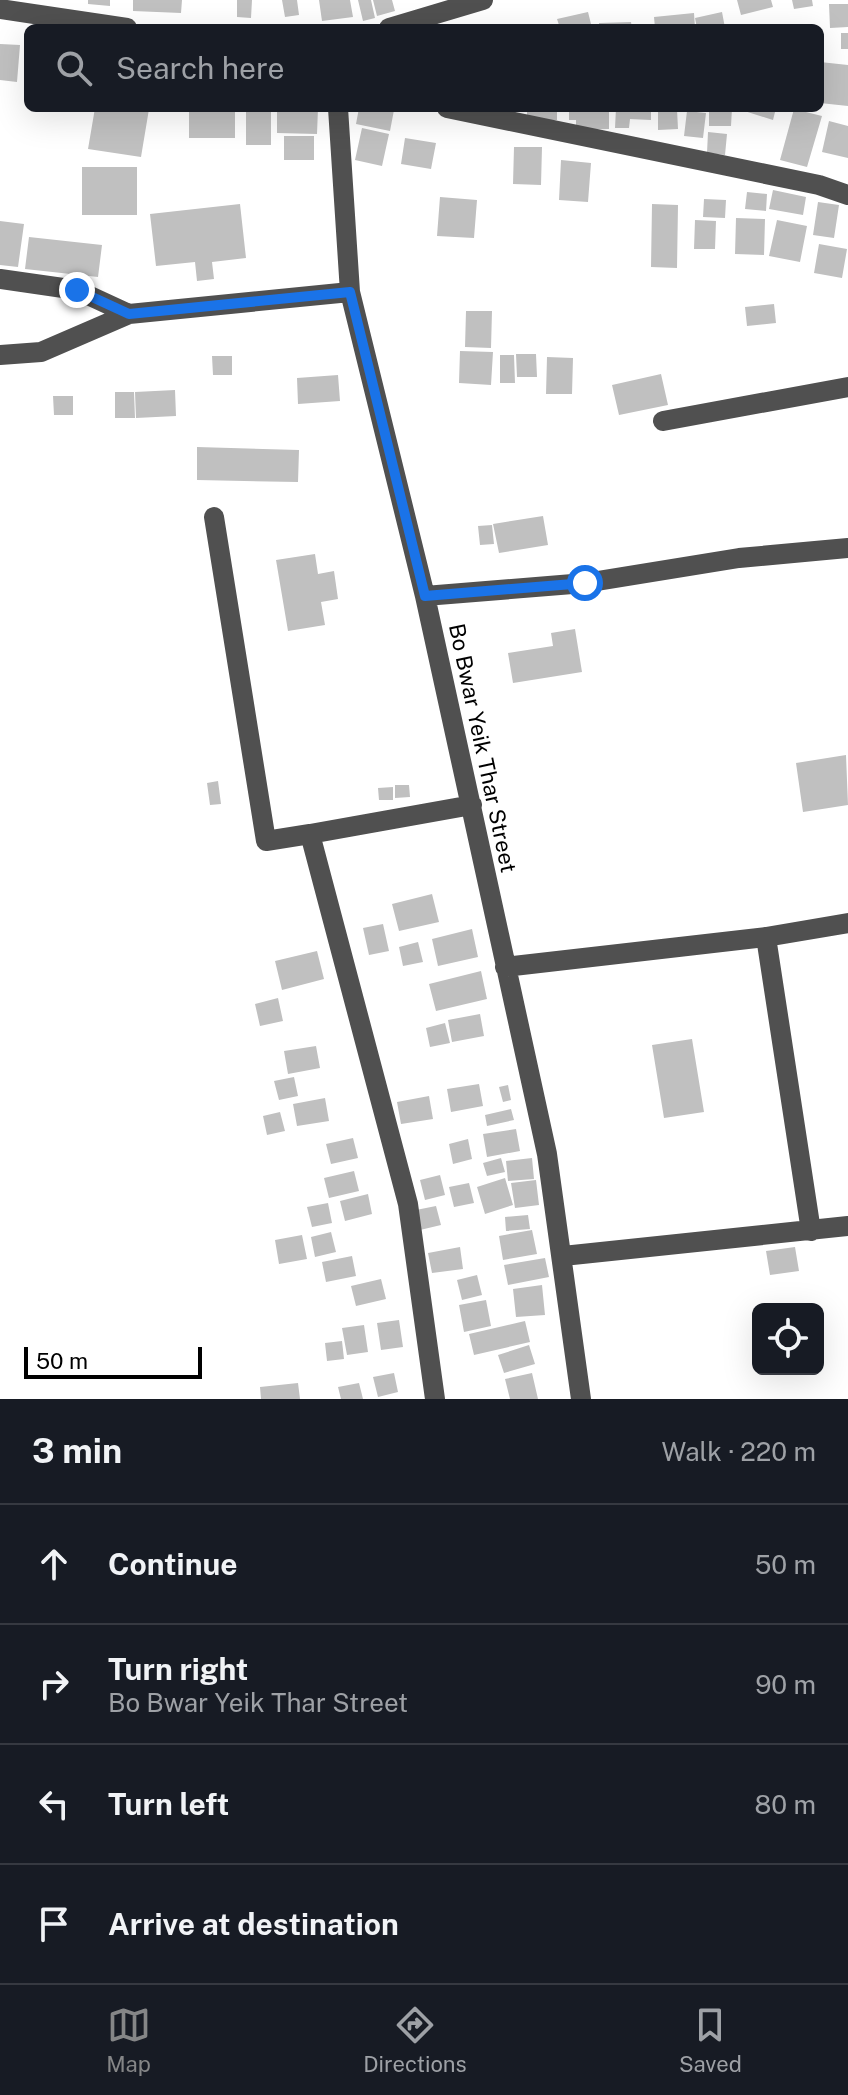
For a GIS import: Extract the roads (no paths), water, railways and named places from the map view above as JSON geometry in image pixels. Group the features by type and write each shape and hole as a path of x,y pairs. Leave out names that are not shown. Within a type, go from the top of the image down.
{"street":[{"path":"402,24 483,0"},
{"path":"0,9 100,24"},
{"name":"Bo Bwar Yeik Thar Street","path":"338,112 350,292 425,596 547,1154 581,1399"},
{"path":"466,112 819,185 848,195"},
{"path":"0,279 77,290 129,314"},
{"path":"0,355 41,352 129,314 350,292"},
{"path":"663,421 848,387"},
{"path":"214,517 266,841 472,805"},
{"path":"425,596 585,583 739,558 848,548"},
{"path":"310,834 408,1204 435,1399"},
{"path":"505,967 766,937 848,923"},
{"path":"766,937 811,1231"},
{"path":"563,1256 848,1226"}]}
